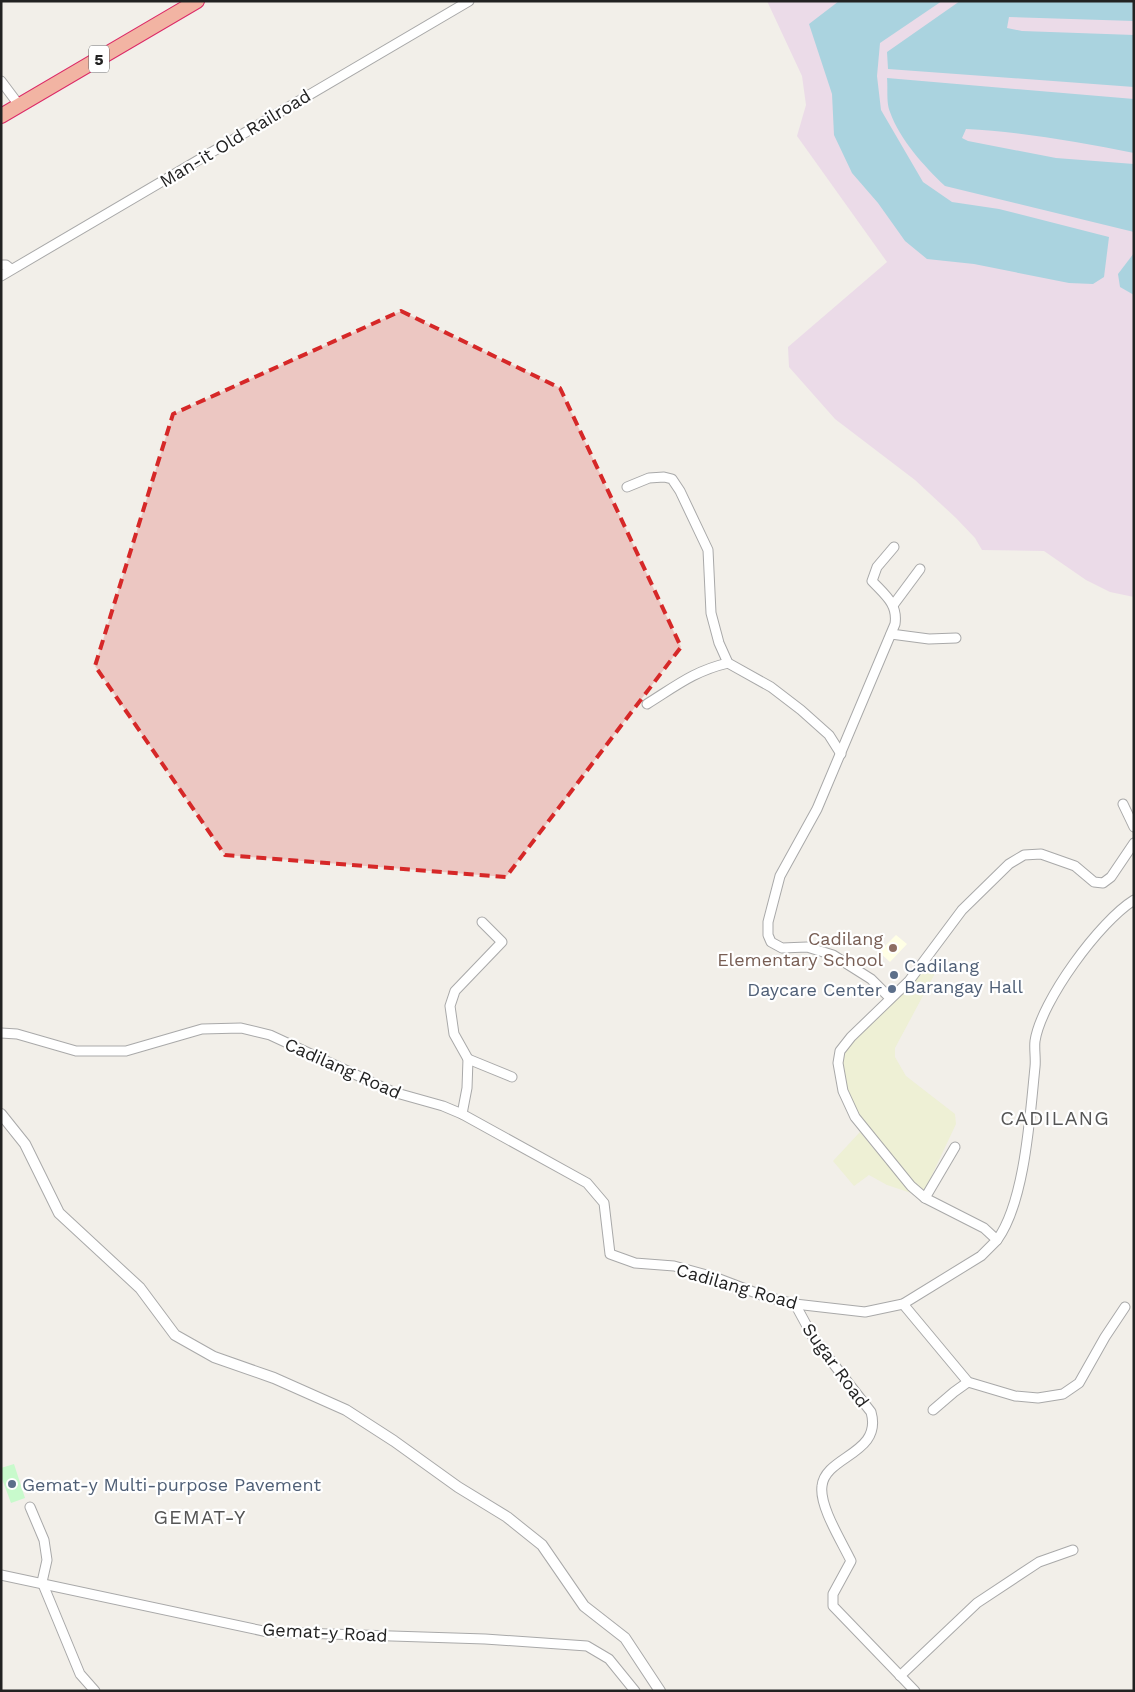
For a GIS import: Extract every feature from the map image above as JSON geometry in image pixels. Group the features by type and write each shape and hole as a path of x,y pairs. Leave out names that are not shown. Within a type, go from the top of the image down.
{"highway":[{"name":"5","path":"1,116 197,1"}],"street":[{"name":"Man-it Old Railroad","path":"1,276 469,1"},
{"path":"1,81 19,105"},
{"path":"1,266 6,265 12,269"},
{"path":"627,487 649,478 664,477 672,479 680,491 708,550 711,613 719,643 728,663 770,687 801,710 829,736 841,754"},
{"path":"890,998 872,979 833,955 806,947 782,948 772,942 768,935 768,922 780,876 817,809 891,634 896,615 894,604 872,581 877,567 894,547"},
{"path":"894,604 920,569"},
{"path":"891,634 929,639 956,638"},
{"path":"647,704 690,676 704,669 728,663"},
{"path":"1123,804 1134,827"},
{"path":"997,1240 984,1228 925,1198 910,1186 855,1117 842,1091 838,1063 840,1051 890,998 909,981 968,903 1009,864 1024,855 1041,854 1075,866 1094,882 1103,883 1111,877 1134,843"},
{"name":"Cadilang Road","path":"1,1033 17,1034 76,1051 126,1051 202,1030 241,1028 270,1035 393,1092 443,1106 462,1114 587,1183 604,1203 610,1254 635,1263 674,1266 706,1275 764,1296 795,1304 865,1312 903,1304 981,1256 997,1240 1010,1215 1020,1178 1036,1064 1034,1042 1039,1026 1066,976 1085,949 1120,909 1134,900"},
{"path":"462,1114 467,1088 468,1059 454,1034 450,1006 455,991 502,942 482,922"},
{"path":"468,1059 512,1077"},
{"path":"1,1114 25,1144 59,1213 140,1288 175,1335 214,1357 274,1378 346,1410 458,1487 507,1517 542,1545 584,1606 626,1638 660,1691"},
{"path":"925,1198 955,1147"},
{"name":"Sugar Road","path":"795,1304 814,1339 871,1412 874,1422 872,1431 862,1445 828,1472 821,1488 823,1502 851,1561 833,1594 833,1606 915,1691"},
{"path":"903,1304 968,1382 1015,1396 1038,1398 1063,1394 1079,1384 1105,1337 1125,1307"},
{"path":"933,1410 968,1382"},
{"path":"30,1507 44,1540 47,1560 42,1582 80,1674 95,1691"},
{"path":"900,1676 977,1603 1039,1562 1073,1550"},
{"name":"Gemat-y Road","path":"1,1575 42,1582 268,1632 485,1639 587,1646 609,1659 635,1691"}],"highlighted area":[{"path":"401,311 560,388 681,647 506,877 225,855 95,666 173,414"}],"shaded area":[{"path":"767,1 1134,1 1134,597 1110,592 1086,580 1044,551 982,550 975,538 956,518 915,480 835,419 789,367 788,347 887,262 797,136 806,105 802,76"},
{"name":"Cadilang Elementary School","path":"896,935 907,944 890,962 879,952"},
{"path":"932,961 940,964 895,1048 895,1057 906,1076 955,1114 956,1124 924,1192 911,1183 858,1117 845,1089 842,1060 849,1044"},
{"path":"860,1132 911,1193 887,1185 869,1175 854,1186 833,1161"}],"green space":[{"path":"14,1464 25,1498 11,1503 1,1476 1,1468"}],"water":[{"path":"839,1 942,1 880,43 877,76 881,110 923,182 952,202 999,209 1109,237 1104,277 1093,284 1069,283 974,264 927,259 905,241 878,203 852,173 834,135 832,94 809,24"},
{"path":"960,1 1134,1 1134,21 1009,17 1007,28 1022,31 1134,35 1134,87 888,69 887,52"},
{"path":"887,78 1134,99 1134,153 1051,138 987,130 966,129 962,138 968,141 1056,158 1134,164 1134,232 945,186 913,152 894,122 888,104"},
{"path":"1134,253 1134,295 1120,287 1118,274"}],"place":[{"name":"Cadilang Elementary School","path":"893,948"},
{"name":"Cadilang Barangay Hall","path":"894,975"},
{"name":"Daycare Center","path":"892,989"},
{"name":"Gemat-y Multi-purpose Pavement","path":"12,1484"}],"district":[{"name":"CADILANG","path":"1055,1118"},
{"name":"GEMAT-Y","path":"200,1517"}]}
